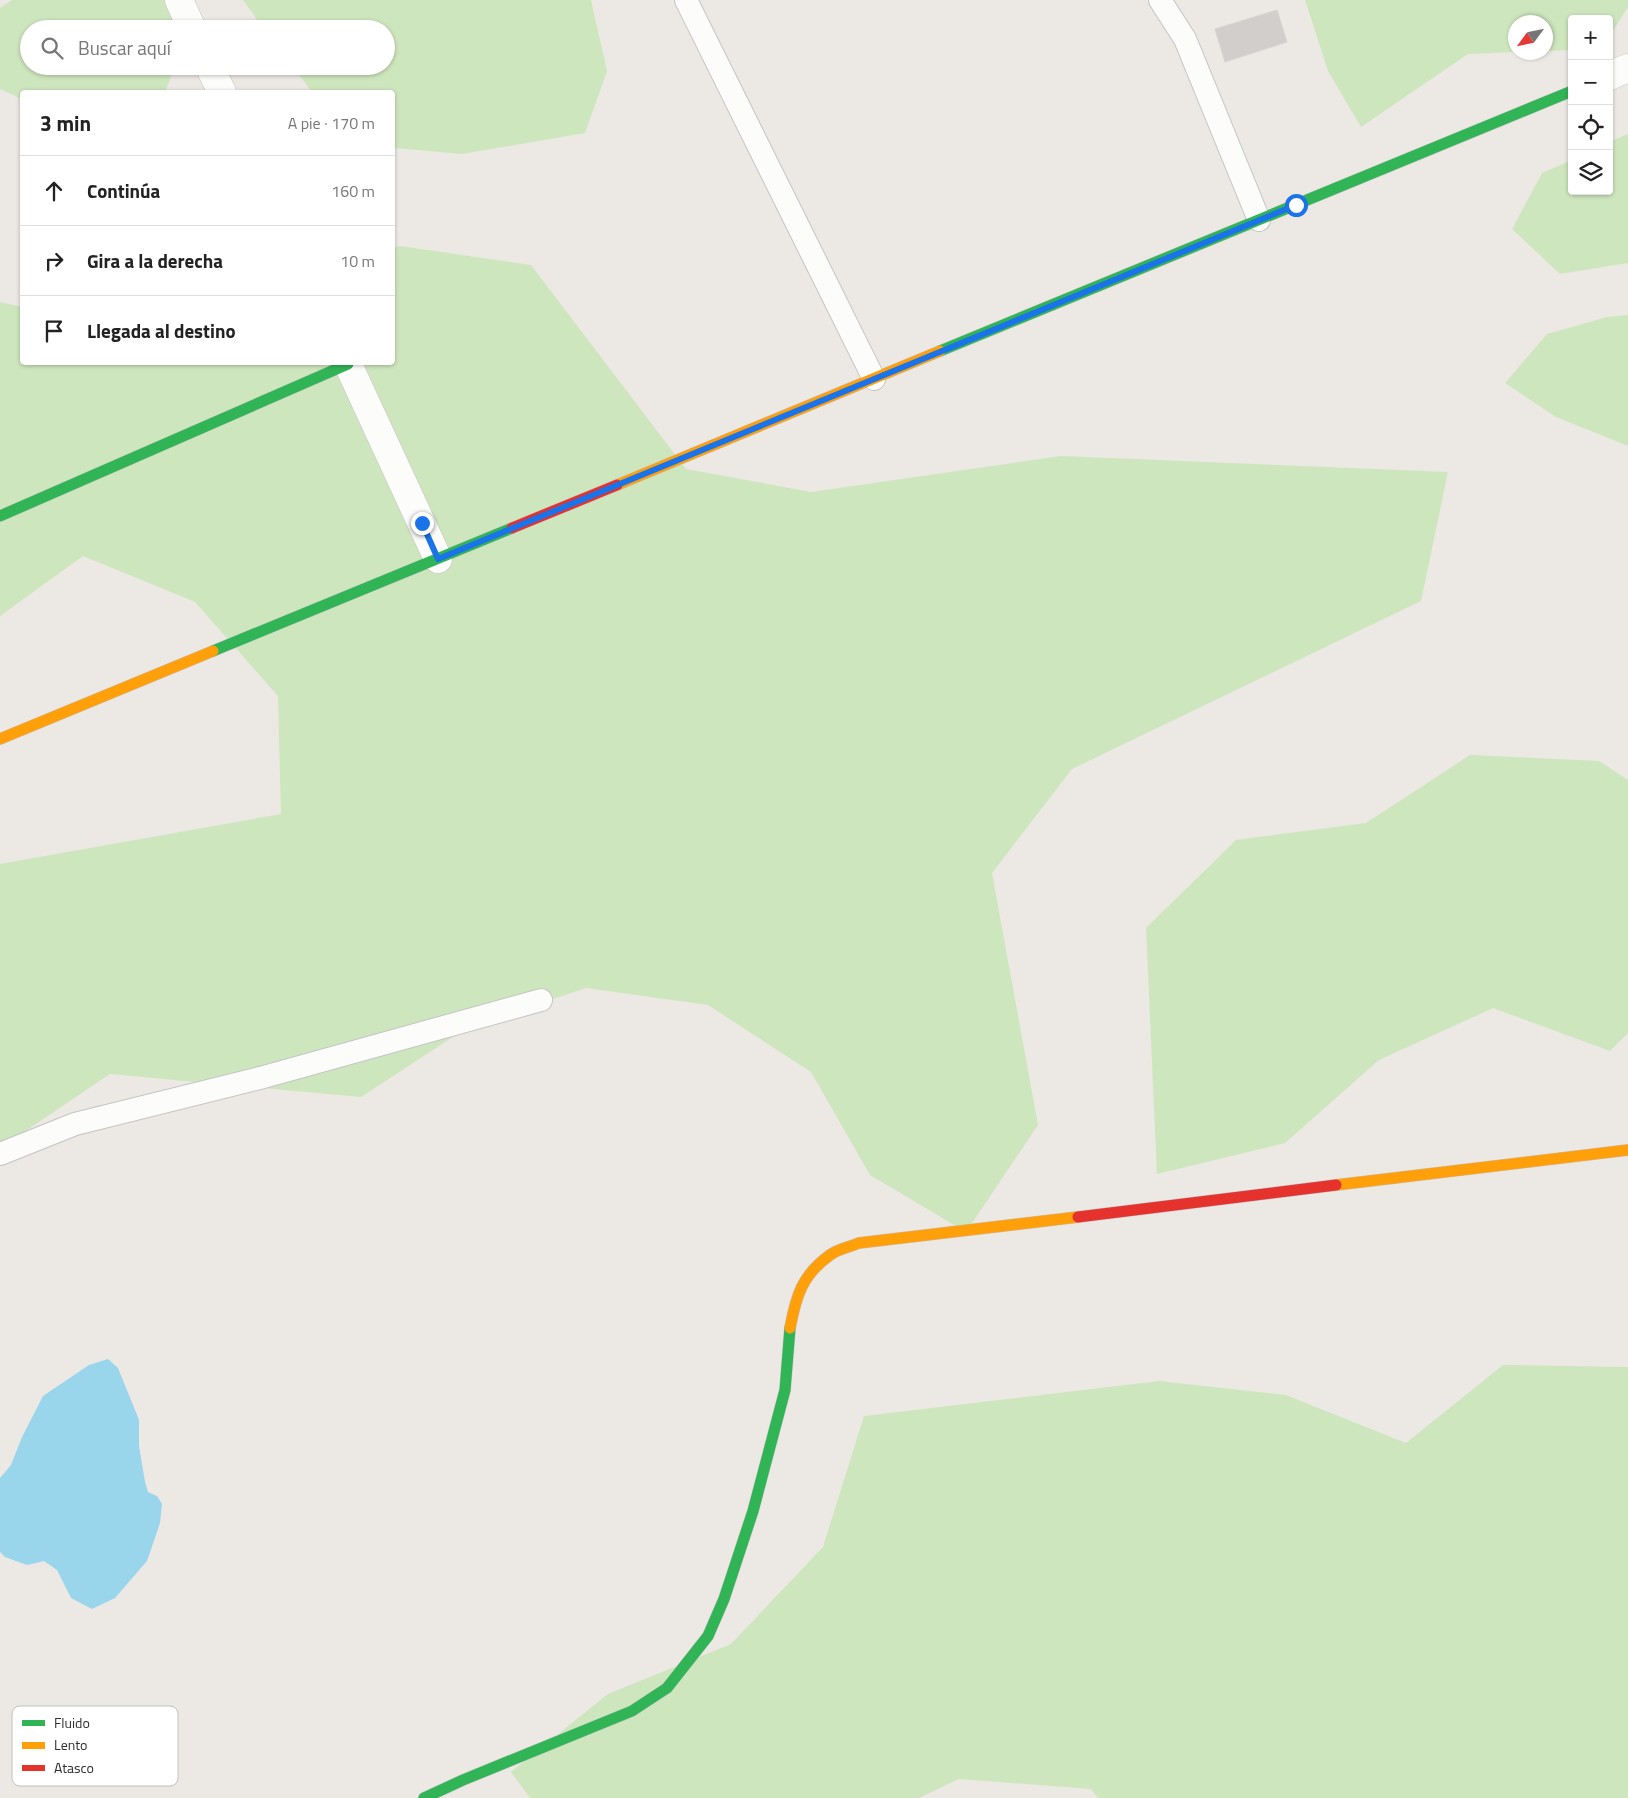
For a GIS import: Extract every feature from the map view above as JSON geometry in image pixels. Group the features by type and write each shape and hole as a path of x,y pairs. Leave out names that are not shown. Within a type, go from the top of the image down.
{"street":[{"path":"179,0 188,20"},
{"path":"1613,74 1628,68"},
{"path":"214,75 221,90"},
{"path":"0,739 1568,93"},
{"path":"0,516 343,365"},
{"path":"349,365 438,559"},
{"path":"424,1798 463,1780 632,1711 667,1688 708,1636 724,1599 753,1511 785,1390 790,1328 797,1295 810,1273 831,1254 859,1244 1628,1150"}],"lane":[{"path":"686,0 874,379"},
{"path":"1160,0 1185,39 1259,220"},
{"path":"0,1154 75,1124 260,1078 541,1000"}],"green space":[{"path":"12,0 177,0 185,20 20,20 20,75 172,75 166,90 20,90 20,98 0,89 0,8"},
{"path":"243,0 591,0 607,71 585,133 462,154 395,148 395,90 310,90 299,75 395,75 395,20 257,20"},
{"path":"1305,0 1628,0 1628,7 1613,31 1613,15 1568,15 1568,50 1553,51 1553,15 1508,15 1508,52 1468,54 1361,127 1328,71"},
{"path":"1628,134 1628,263 1560,274 1512,229 1542,173 1568,162 1568,195 1613,195 1613,140"},
{"path":"400,246 531,265 686,469 811,492 1061,456 1448,472 1421,601 1072,769 992,873 1038,1125 966,1232 870,1175 811,1072 708,1005 586,988 465,1029 361,1097 110,1074 0,1148 0,864 281,814 278,696 195,602 83,556 0,616 0,302 20,307 20,365 395,365 395,247"},
{"path":"1628,315 1628,446 1556,417 1505,383 1547,334 1607,317"},
{"path":"1470,755 1599,761 1628,780 1628,1033 1610,1051 1493,1008 1379,1060 1285,1143 1157,1174 1146,928 1236,840 1366,823"},
{"path":"1503,1365 1628,1367 1628,1798 1098,1798 1091,1789 959,1779 919,1798 530,1798 511,1772 608,1694 731,1644 823,1547 864,1416 1159,1381 1286,1395 1406,1443"}],"water":[{"path":"108,1359 118,1368 139,1420 139,1446 148,1492 157,1496 162,1504 160,1523 147,1561 115,1598 92,1609 71,1598 57,1570 44,1561 27,1565 5,1557 0,1552 0,1478 11,1465 22,1437 43,1396 89,1365"}],"building":[{"path":"1277,10 1287,42 1225,62 1215,29"}],"traffic: fast":[{"path":"940,351 1568,93"},
{"path":"0,516 346,365"},
{"path":"213,651 512,528"},
{"path":"424,1798 463,1780 632,1711 667,1688 708,1636 724,1599 753,1511 785,1390 790,1328"}],"traffic: slow":[{"path":"617,485 940,351"},
{"path":"0,739 213,651"},
{"path":"1336,1185 1628,1150"},
{"path":"790,1328 798,1296 807,1278 820,1263 840,1250 859,1243 1078,1217"}],"traffic: jam":[{"path":"512,528 617,485"},
{"path":"1078,1217 1336,1185"}],"route":[{"path":"422,523 438,559 1296,205"}]}
